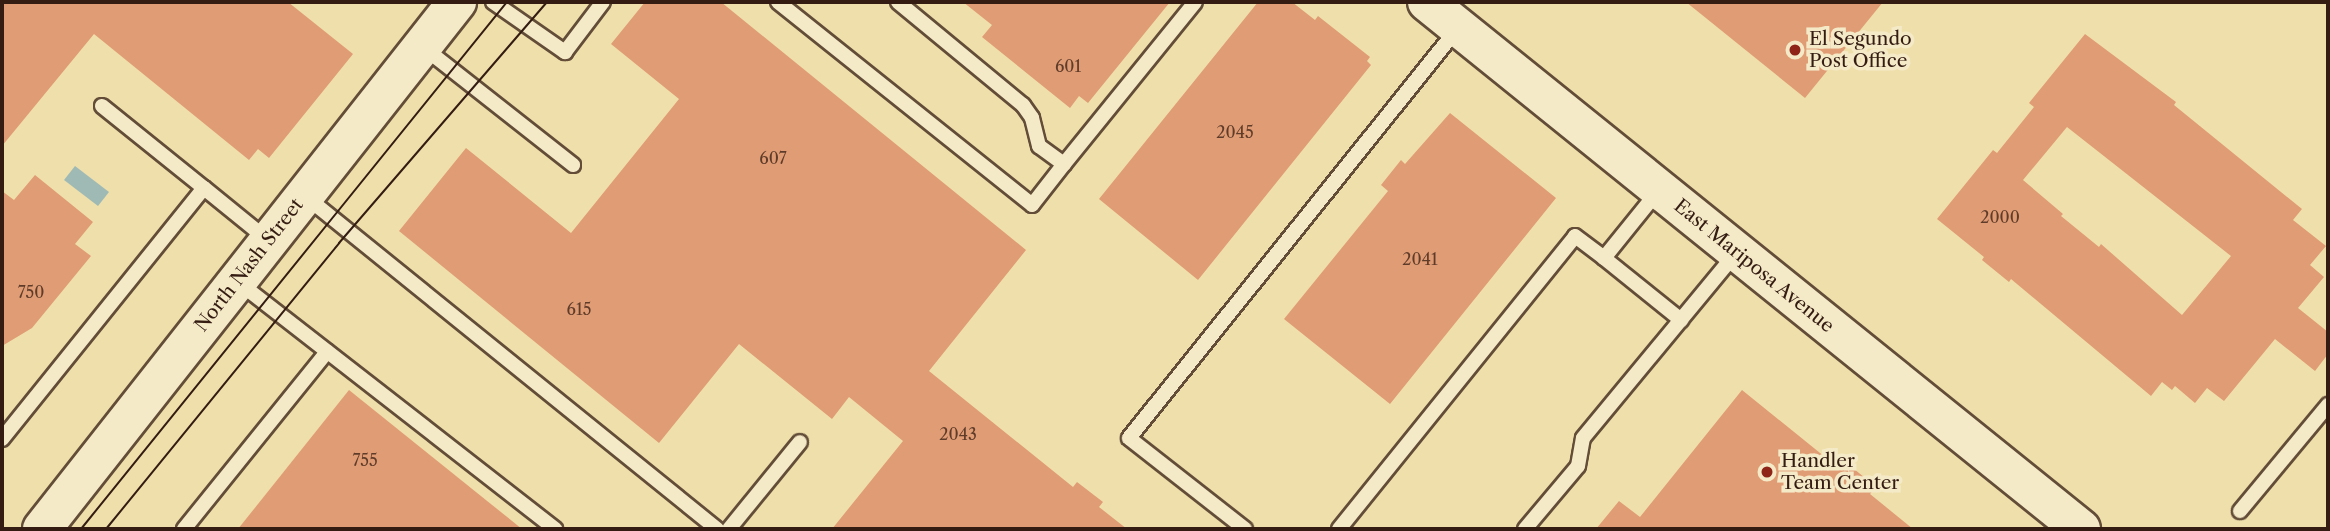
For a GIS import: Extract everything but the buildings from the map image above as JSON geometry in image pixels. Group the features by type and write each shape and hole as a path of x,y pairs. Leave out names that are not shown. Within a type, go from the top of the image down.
{"street":[{"name":"North Nash Street","path":"42,529 457,2"},
{"name":"East Mariposa Avenue","path":"1427,2 2081,529"}],"lane":[{"path":"493,2 565,52 603,2"},
{"path":"778,2 1032,205 1195,2"},
{"path":"898,2 1023,105 1032,118 1040,146 1064,164"},
{"path":"1245,529 1129,438 1459,27"},
{"path":"422,47 573,165"},
{"path":"102,106 269,240"},
{"path":"2,439 204,188"},
{"path":"1604,258 1660,189"},
{"path":"304,195 717,529"},
{"path":"1339,529 1575,236 1681,320"},
{"path":"1525,529 1578,466 1583,438 1737,252"},
{"path":"237,281 555,529"},
{"path":"184,529 327,352"},
{"path":"2240,511 2328,405"},
{"path":"729,529 800,442"}],"water":[{"path":"75,166 109,192 98,206 64,180"}],"tram line":[{"path":"81,529 507,2"},
{"path":"106,529 339,243 547,2"}],"place":[{"name":"El Segundo Post Office","path":"1795,50"},
{"name":"Handler Team Center","path":"1767,472"}]}
